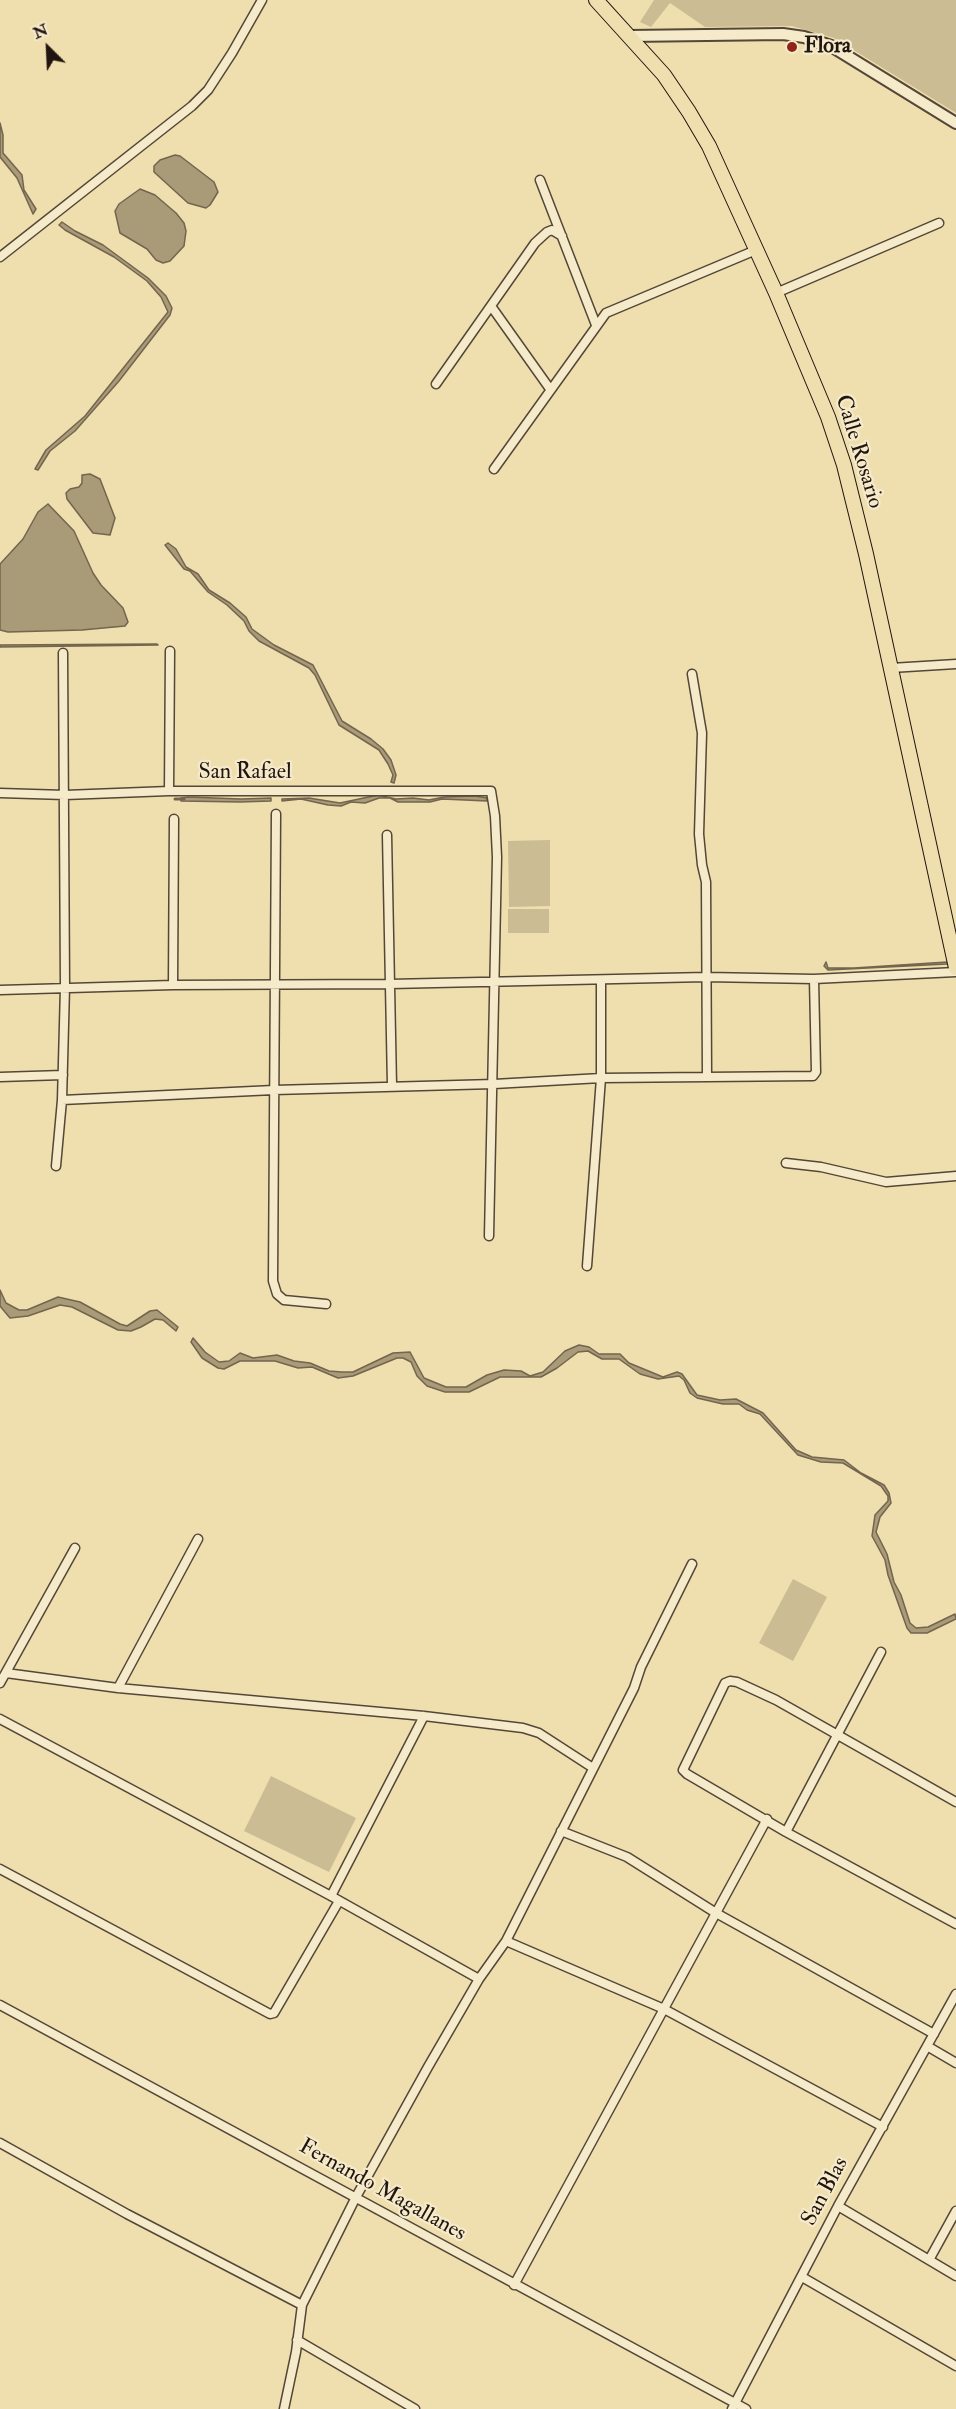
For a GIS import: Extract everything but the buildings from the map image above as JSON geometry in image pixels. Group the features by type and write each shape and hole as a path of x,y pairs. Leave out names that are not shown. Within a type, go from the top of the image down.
{"main road":[{"name":"Calle Rosario","path":"596,0 664,75 699,128 719,166 818,392 844,465 951,921 956,970"}],"street":[{"path":"0,257 192,106 208,90 262,0"},
{"path":"629,36 783,34 804,37 831,46 956,123"},
{"path":"540,180 596,325"},
{"path":"776,293 939,223"},
{"path":"436,384 542,236 552,230 562,236"},
{"path":"494,469 606,313 756,250"},
{"path":"491,306 550,389"},
{"path":"169,791 170,651"},
{"path":"57,1166 62,1100 65,987 63,653"},
{"path":"891,668 956,664"},
{"path":"692,675 702,733 699,834 706,882 707,1077"},
{"name":"San Rafael","path":"0,793 65,795 169,791 491,791 497,857 494,980"},
{"path":"276,814 273,1281 277,1294 284,1300 326,1304"},
{"path":"172,985 174,819"},
{"path":"387,835 392,1086"},
{"path":"0,990 172,985 390,984 706,977 814,979 956,970"},
{"path":"62,1100 274,1089 494,1084 601,1078 815,1075 814,979"},
{"path":"489,1236 494,1084 494,980"},
{"path":"587,1266 601,1078 601,980"},
{"path":"0,1077 63,1075"},
{"path":"786,1163 822,1167 886,1182 956,1176"},
{"path":"118,1688 198,1539"},
{"path":"0,1683 75,1548"},
{"path":"284,2409 302,2305 356,2197 479,1979 506,1941 692,1564"},
{"path":"786,1832 881,1652"},
{"path":"6,1673 118,1688 424,1716 531,1730 593,1768"},
{"path":"956,1802 776,1700 730,1681 725,1683 683,1770 786,1832 956,1924"},
{"path":"0,1869 270,2014 274,2013 335,1899 424,1716"},
{"path":"0,1719 479,1979"},
{"path":"514,2285 767,1819"},
{"path":"561,1832 627,1857 716,1913 934,2034"},
{"path":"506,1941 664,2009 883,2127"},
{"name":"San Blas","path":"733,2406 838,2206 956,1994"},
{"name":"Fernando Magallanes","path":"0,2005 356,2197 733,2406 746,2409"},
{"path":"927,2046 956,2063"},
{"path":"0,2143 127,2214 302,2305"},
{"path":"838,2206 956,2276"},
{"path":"928,2260 956,2211"},
{"path":"802,2277 956,2366"},
{"path":"297,2340 415,2409"}],"shaded area":[{"path":"654,0 956,0 956,113 834,38 792,26 705,27 670,3 651,27 640,22"},
{"path":"0,123 3,153 22,175 24,190 36,209 33,214 17,178 0,157"},
{"path":"175,155 180,156 214,182 218,192 206,208 188,203 154,172 154,166 160,160"},
{"path":"140,189 155,195 184,223 186,231 184,246 170,261 163,263 156,260 147,249 120,233 115,211 119,204"},
{"path":"62,222 103,245 148,278 166,296 172,308 170,315 119,381 75,431 50,451 38,470 35,469 46,450 85,416 168,312 161,297 147,281 114,257 65,230 59,225"},
{"path":"90,474 100,479 115,518 110,535 93,533 67,499 66,493 70,489 79,487 82,483 82,475"},
{"path":"48,504 74,531 93,573 123,608 128,622 125,626 82,630 8,632 0,630 0,564 23,539 38,512"},
{"path":"168,543 176,549 186,567 198,574 209,590 230,603 246,617 252,629 274,645 313,665 342,721 371,739 391,760 396,775 394,783 391,782 393,775 388,764 379,750 339,725 315,675 309,668 259,641 249,631 244,621 208,592 190,571 184,569 165,545"},
{"path":"0,645 158,645 0,647"},
{"path":"378,795 396,799 429,800 475,796 487,798 487,801 442,799 430,802 398,802 390,798 379,798 365,803 351,802 341,806 301,799 282,801 282,799 309,798 340,803"},
{"path":"181,798 271,798 271,801 181,801"},
{"path":"550,840 550,906 509,907 508,841"},
{"path":"508,909 549,909 549,933 508,933"},
{"path":"826,962 828,968 947,962 947,964 828,970 824,966"},
{"path":"0,1290 6,1303 19,1310 27,1310 58,1297 80,1302 127,1326 150,1311 157,1310 178,1327 176,1331 163,1320 155,1319 131,1331 118,1330 72,1307 60,1305 28,1316 10,1318 0,1306"},
{"path":"193,1338 205,1352 219,1362 229,1361 240,1353 253,1358 277,1355 294,1361 310,1363 329,1371 342,1372 353,1372 393,1353 410,1352 424,1378 446,1387 466,1387 487,1375 504,1370 521,1371 530,1376 543,1372 565,1351 579,1345 589,1347 599,1354 620,1354 629,1363 663,1377 677,1372 682,1374 697,1395 720,1400 736,1399 763,1413 796,1450 812,1457 844,1460 861,1473 884,1485 891,1503 880,1517 876,1532 887,1554 894,1582 910,1623 916,1628 928,1627 955,1614 956,1619 927,1633 911,1633 907,1628 885,1560 872,1536 875,1515 888,1501 888,1496 881,1486 843,1463 821,1462 798,1455 760,1414 747,1410 739,1404 723,1404 697,1398 690,1393 684,1380 679,1376 658,1379 640,1374 619,1359 602,1359 588,1351 578,1352 541,1377 500,1377 469,1392 445,1392 427,1386 417,1376 411,1362 403,1358 397,1358 353,1376 338,1378 312,1367 298,1368 275,1361 240,1361 224,1369 202,1358 191,1342"},
{"path":"793,1579 827,1597 793,1661 759,1643"},
{"path":"271,1776 356,1818 329,1872 244,1831"}],"waterway":[{"path":"175,799 184,799"}],"place":[{"name":"Flora","path":"792,47"}]}
